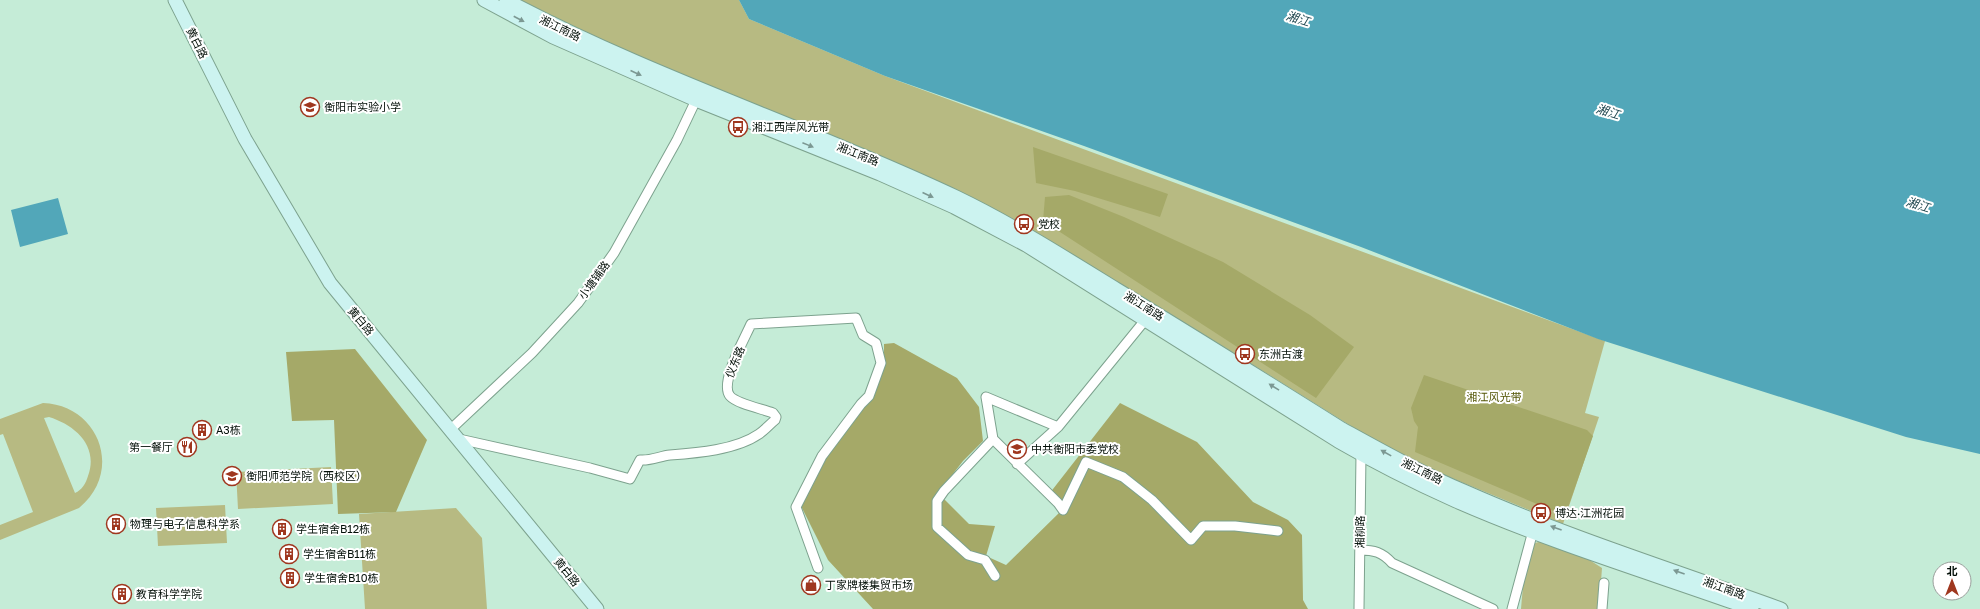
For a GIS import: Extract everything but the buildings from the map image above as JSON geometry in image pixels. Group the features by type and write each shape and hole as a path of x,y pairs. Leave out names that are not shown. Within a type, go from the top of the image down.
{"main road":[{"name":"黄白路","path":"175,0 245,139 330,283 597,609"},
{"name":"湘江南路","path":"484,0 553,37 696,100 880,174 954,207 1026,246 1146,319 1361,454 1456,501 1533,531 1752,609"},
{"name":"湘江南路","path":"506,0 560,29 705,92 884,165 958,198 1031,237 1342,429 1394,457 1465,492 1539,522 1781,609"}],"street":[{"name":"小塘铺路","path":"455,434 578,303 614,253 677,140 696,100"},
{"name":"仪东路","path":"455,434 630,479 640,460 649,460 669,455 680,455 731,446 759,434 775,420 776,417 773,413 739,401 730,396 726,388 728,376 751,324 856,318 863,335 876,343 881,362 869,396 861,404 822,456 796,507 818,568"},
{"path":"1017,464 1058,427 1146,319"},
{"path":"1058,427 986,397 993,439 1058,503 1063,510 1086,462 1122,477 1152,500 1192,540 1204,526 1235,526 1278,531"},
{"path":"993,439 944,491 937,501 937,527 968,555 985,560 995,576"},
{"name":"湘柳路","path":"1359,609 1361,454"},
{"path":"1512,609 1533,531"},
{"path":"1360,550 1375,550 1384,555 1392,563 1493,609"},
{"path":"1602,609 1604,583"}],"green space":[{"name":"湘江风光带","path":"518,0 739,0 749,19 885,76 1605,341 1585,413 1599,417 1563,524 1415,463 1359,431 1065,250 733,96 566,25"},
{"path":"1033,147 1168,194 1160,217 1075,191 1036,183"},
{"path":"1069,195 1124,217 1223,262 1310,315 1354,347 1316,398 1043,221 1045,197"},
{"name":"中共衡阳市委党校","path":"894,343 957,378 979,407 983,441 963,461 938,493 969,524 995,526 986,556 1006,565 1061,511 1046,498 1120,403 1197,442 1253,502 1288,520 1302,535 1303,600 1308,609 873,609 828,560 800,504 826,455 871,399 884,365 884,344"},
{"path":"355,349 427,440 396,512 338,514 334,420 292,421 286,352"},
{"path":"1424,375 1587,430 1593,436 1565,516 1415,452 1418,427 1414,421 1411,408"},
{"path":"43,403 62,407 79,415 91,427 99,442 102,459 100,476 93,493 79,508 0,540 0,525 33,512 3,434 0,435 0,419","holes":["49,417 76,431 87,446 90,455 91,465 87,479 82,488 75,493 44,418"]},
{"path":"331,467 333,504 238,509 236,472"},
{"path":"225,505 227,543 158,546 156,508"},
{"path":"456,508 482,538 487,609 365,609 359,514"},
{"path":"1542,541 1588,559 1602,568 1599,609 1521,609 1522,592 1528,559 1535,543"}],"water":[{"name":"湘江","path":"739,0 1980,0 1980,454 1906,437 1598,339 1361,247 1084,146 885,76 749,19"},
{"path":"58,198 68,234 20,247 11,210"}],"place":[{"name":"衡阳市实验小学","path":"310,107"},
{"name":"湘江西岸风光带","path":"738,127"},
{"name":"党校","path":"1024,224"},
{"name":"东洲古渡","path":"1245,354"},
{"name":"A3栋","path":"202,430"},
{"name":"第一餐厅","path":"187,447"},
{"name":"中共衡阳市委党校","path":"1017,449"},
{"name":"衡阳师范学院（西校区）","path":"232,476"},
{"name":"博达·江洲花园","path":"1541,513"},
{"name":"物理与电子信息科学系","path":"116,524"},
{"name":"学生宿舍B12栋","path":"282,529"},
{"name":"学生宿舍B11栋","path":"289,554"},
{"name":"学生宿舍B10栋","path":"290,578"},
{"name":"丁家牌楼集贸市场","path":"811,585"},
{"name":"教育科学学院","path":"122,594"}]}
